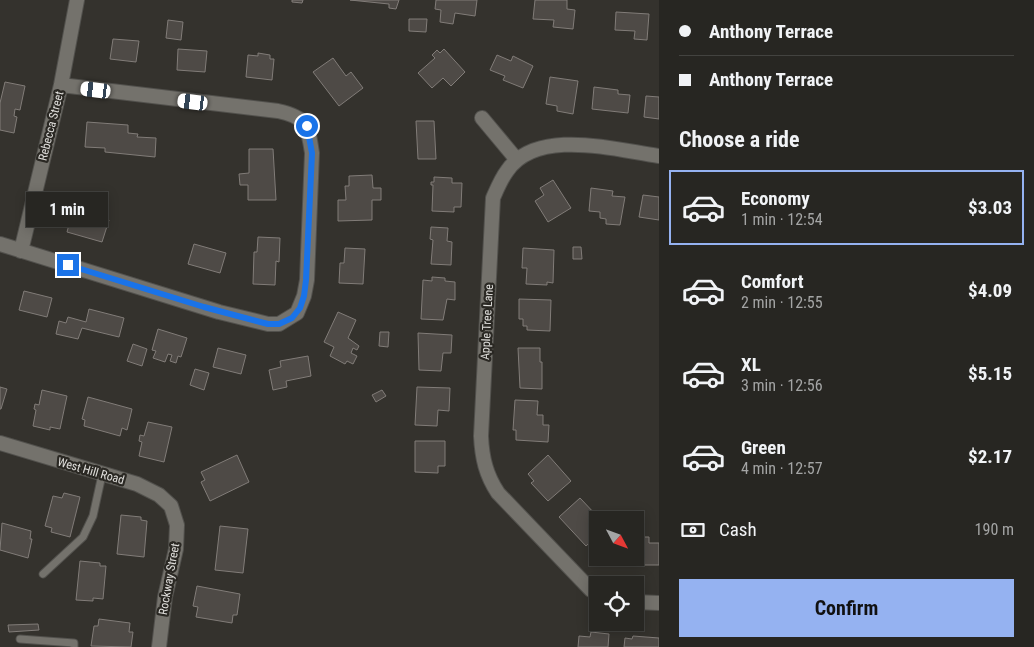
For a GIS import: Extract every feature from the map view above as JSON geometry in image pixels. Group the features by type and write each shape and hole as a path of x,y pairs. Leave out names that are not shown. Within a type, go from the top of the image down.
{"street":[{"name":"Rebecca Street","path":"21,250 61,85 77,0"},
{"path":"0,244 209,309 268,324 279,324 292,318 300,308 306,280 312,153 309,133 304,121 291,114 278,112 61,85"},
{"path":"482,118 517,160"},
{"name":"Apple Tree Lane","path":"589,588 498,493 488,478 482,458 480,436 493,198 508,169 517,160 533,150 549,145 566,144 659,156"},
{"name":"West Hill Road","path":"0,444 137,484 166,500 174,512"},
{"name":"Rockway Street","path":"159,647 165,597 176,549 177,525 174,512"},
{"path":"644,602 659,603"}],"lane":[{"path":"43,574 83,537 93,516 102,475"},
{"path":"20,639 74,643 74,647"}],"building":[{"path":"292,0 303,0 302,3 292,2"},
{"path":"350,0 399,0 396,9 389,8 389,4"},
{"path":"436,0 477,0 475,16 455,13 453,24 440,22 441,10 435,9"},
{"path":"535,0 567,0 567,9 575,10 573,29 553,27 554,20 533,19"},
{"path":"616,12 649,14 647,40 634,39 635,31 615,30"},
{"path":"409,19 427,19 426,32 409,31"},
{"path":"168,20 183,22 181,40 166,38"},
{"path":"113,39 139,41 136,62 110,59"},
{"path":"178,49 207,51 205,72 177,70"},
{"path":"444,49 465,72 451,86 443,78 432,88 418,73 435,58 432,55 437,50 440,53"},
{"path":"258,53 270,55 270,59 274,59 272,80 246,77 248,55 258,56"},
{"path":"497,55 511,61 513,56 533,66 523,88 503,80 505,76 490,70"},
{"path":"333,58 346,76 351,72 363,88 339,106 313,72"},
{"path":"550,77 578,81 573,114 557,111 557,106 546,104"},
{"path":"5,82 25,86 20,110 15,109 14,116 17,117 14,133 0,130 0,103"},
{"path":"594,87 618,90 618,94 630,95 628,113 592,109"},
{"path":"646,96 659,97 659,119 644,117"},
{"path":"416,121 434,121 436,159 418,159"},
{"path":"87,122 128,125 128,133 138,134 137,137 156,138 155,157 105,152 105,148 85,147"},
{"path":"249,149 273,149 276,200 248,200 248,185 240,185 239,174 249,173"},
{"path":"372,175 373,188 381,188 381,200 372,200 372,220 338,221 338,200 346,200 345,186 349,186 349,176"},
{"path":"434,177 452,178 452,183 462,183 461,207 454,207 454,212 432,211 433,185 431,185 431,182 434,182"},
{"path":"553,180 571,208 548,222 535,201 544,195 540,188"},
{"path":"591,188 613,191 612,196 625,197 620,225 606,224 606,219 600,218 600,212 589,211"},
{"path":"643,195 659,197 659,220 639,217"},
{"path":"73,210 109,220 102,242 67,232"},
{"path":"431,227 448,228 447,241 452,242 451,265 431,264 433,240 430,239"},
{"path":"258,237 280,238 279,262 276,261 275,285 253,284 254,252 257,252"},
{"path":"194,244 226,253 220,273 188,264"},
{"path":"573,247 581,247 582,259 573,259"},
{"path":"345,248 365,249 363,284 339,283 340,263 344,263"},
{"path":"523,248 554,250 553,283 547,282 547,285 526,284 527,268 522,268"},
{"path":"432,277 445,278 445,281 455,282 455,300 447,299 443,320 421,319 423,280 432,281"},
{"path":"24,291 52,298 47,317 19,310"},
{"path":"519,299 551,300 550,331 527,330 527,326 523,326 523,319 519,319"},
{"path":"89,309 124,318 119,337 82,328 78,339 56,334 59,321 66,323 68,317 86,322"},
{"path":"338,312 356,320 348,338 359,346 357,350 353,348 351,353 357,356 353,364 347,361 345,364 330,356 334,347 324,342"},
{"path":"158,329 187,338 181,357 178,356 176,363 170,361 172,355 168,354 165,362 153,358 156,351 152,350"},
{"path":"380,332 389,332 388,347 379,346"},
{"path":"418,333 452,335 451,353 443,353 441,371 419,370"},
{"path":"133,344 147,349 142,366 127,361"},
{"path":"218,348 246,355 241,374 213,367"},
{"path":"518,348 540,348 542,389 520,388"},
{"path":"308,356 311,376 286,381 287,387 273,390 269,370 281,367 280,361"},
{"path":"195,369 209,373 204,390 190,385"},
{"path":"0,387 7,389 1,409 0,409"},
{"path":"417,387 450,388 449,411 438,410 437,426 415,425"},
{"path":"42,390 67,396 60,429 50,427 50,430 33,426 36,410 34,409 35,404 39,405"},
{"path":"382,390 386,396 376,402 372,395"},
{"path":"88,397 132,409 127,430 122,428 120,436 84,426 85,420 82,419"},
{"path":"515,400 538,401 537,415 543,415 543,425 549,425 548,442 516,440 516,430 513,430"},
{"path":"148,422 172,427 164,462 139,456 142,442 139,441 140,435 144,436"},
{"path":"415,441 445,441 445,466 438,466 438,473 415,472"},
{"path":"237,455 249,482 210,501 201,482 205,480 201,472"},
{"path":"548,455 571,481 548,501 531,483 534,481 528,474"},
{"path":"64,493 80,497 70,537 51,532 52,528 45,526 53,496 62,498"},
{"path":"580,498 592,511 589,511 589,543 586,546 559,517"},
{"path":"121,515 141,517 141,520 147,521 144,557 117,554"},
{"path":"2,523 31,531 30,539 32,539 28,558 0,550"},
{"path":"220,526 248,529 243,573 215,570"},
{"path":"644,537 649,537 649,543 659,543 659,565 644,565"},
{"path":"80,561 100,563 100,566 106,566 103,599 93,598 93,601 76,600"},
{"path":"197,586 240,594 237,615 233,615 232,623 196,617 198,607 193,606"},
{"path":"99,619 130,623 129,632 133,632 131,647 91,646 94,626 98,626"},
{"path":"38,624 39,630 9,632 8,625"},
{"path":"591,632 609,634 608,647 578,647 579,636 590,637"},
{"path":"633,636 659,638 659,647 624,647 625,638 632,639"}],"route":[{"path":"68,265 219,312 268,324 279,324 292,318 300,308 306,280 312,153 307,126"}]}
